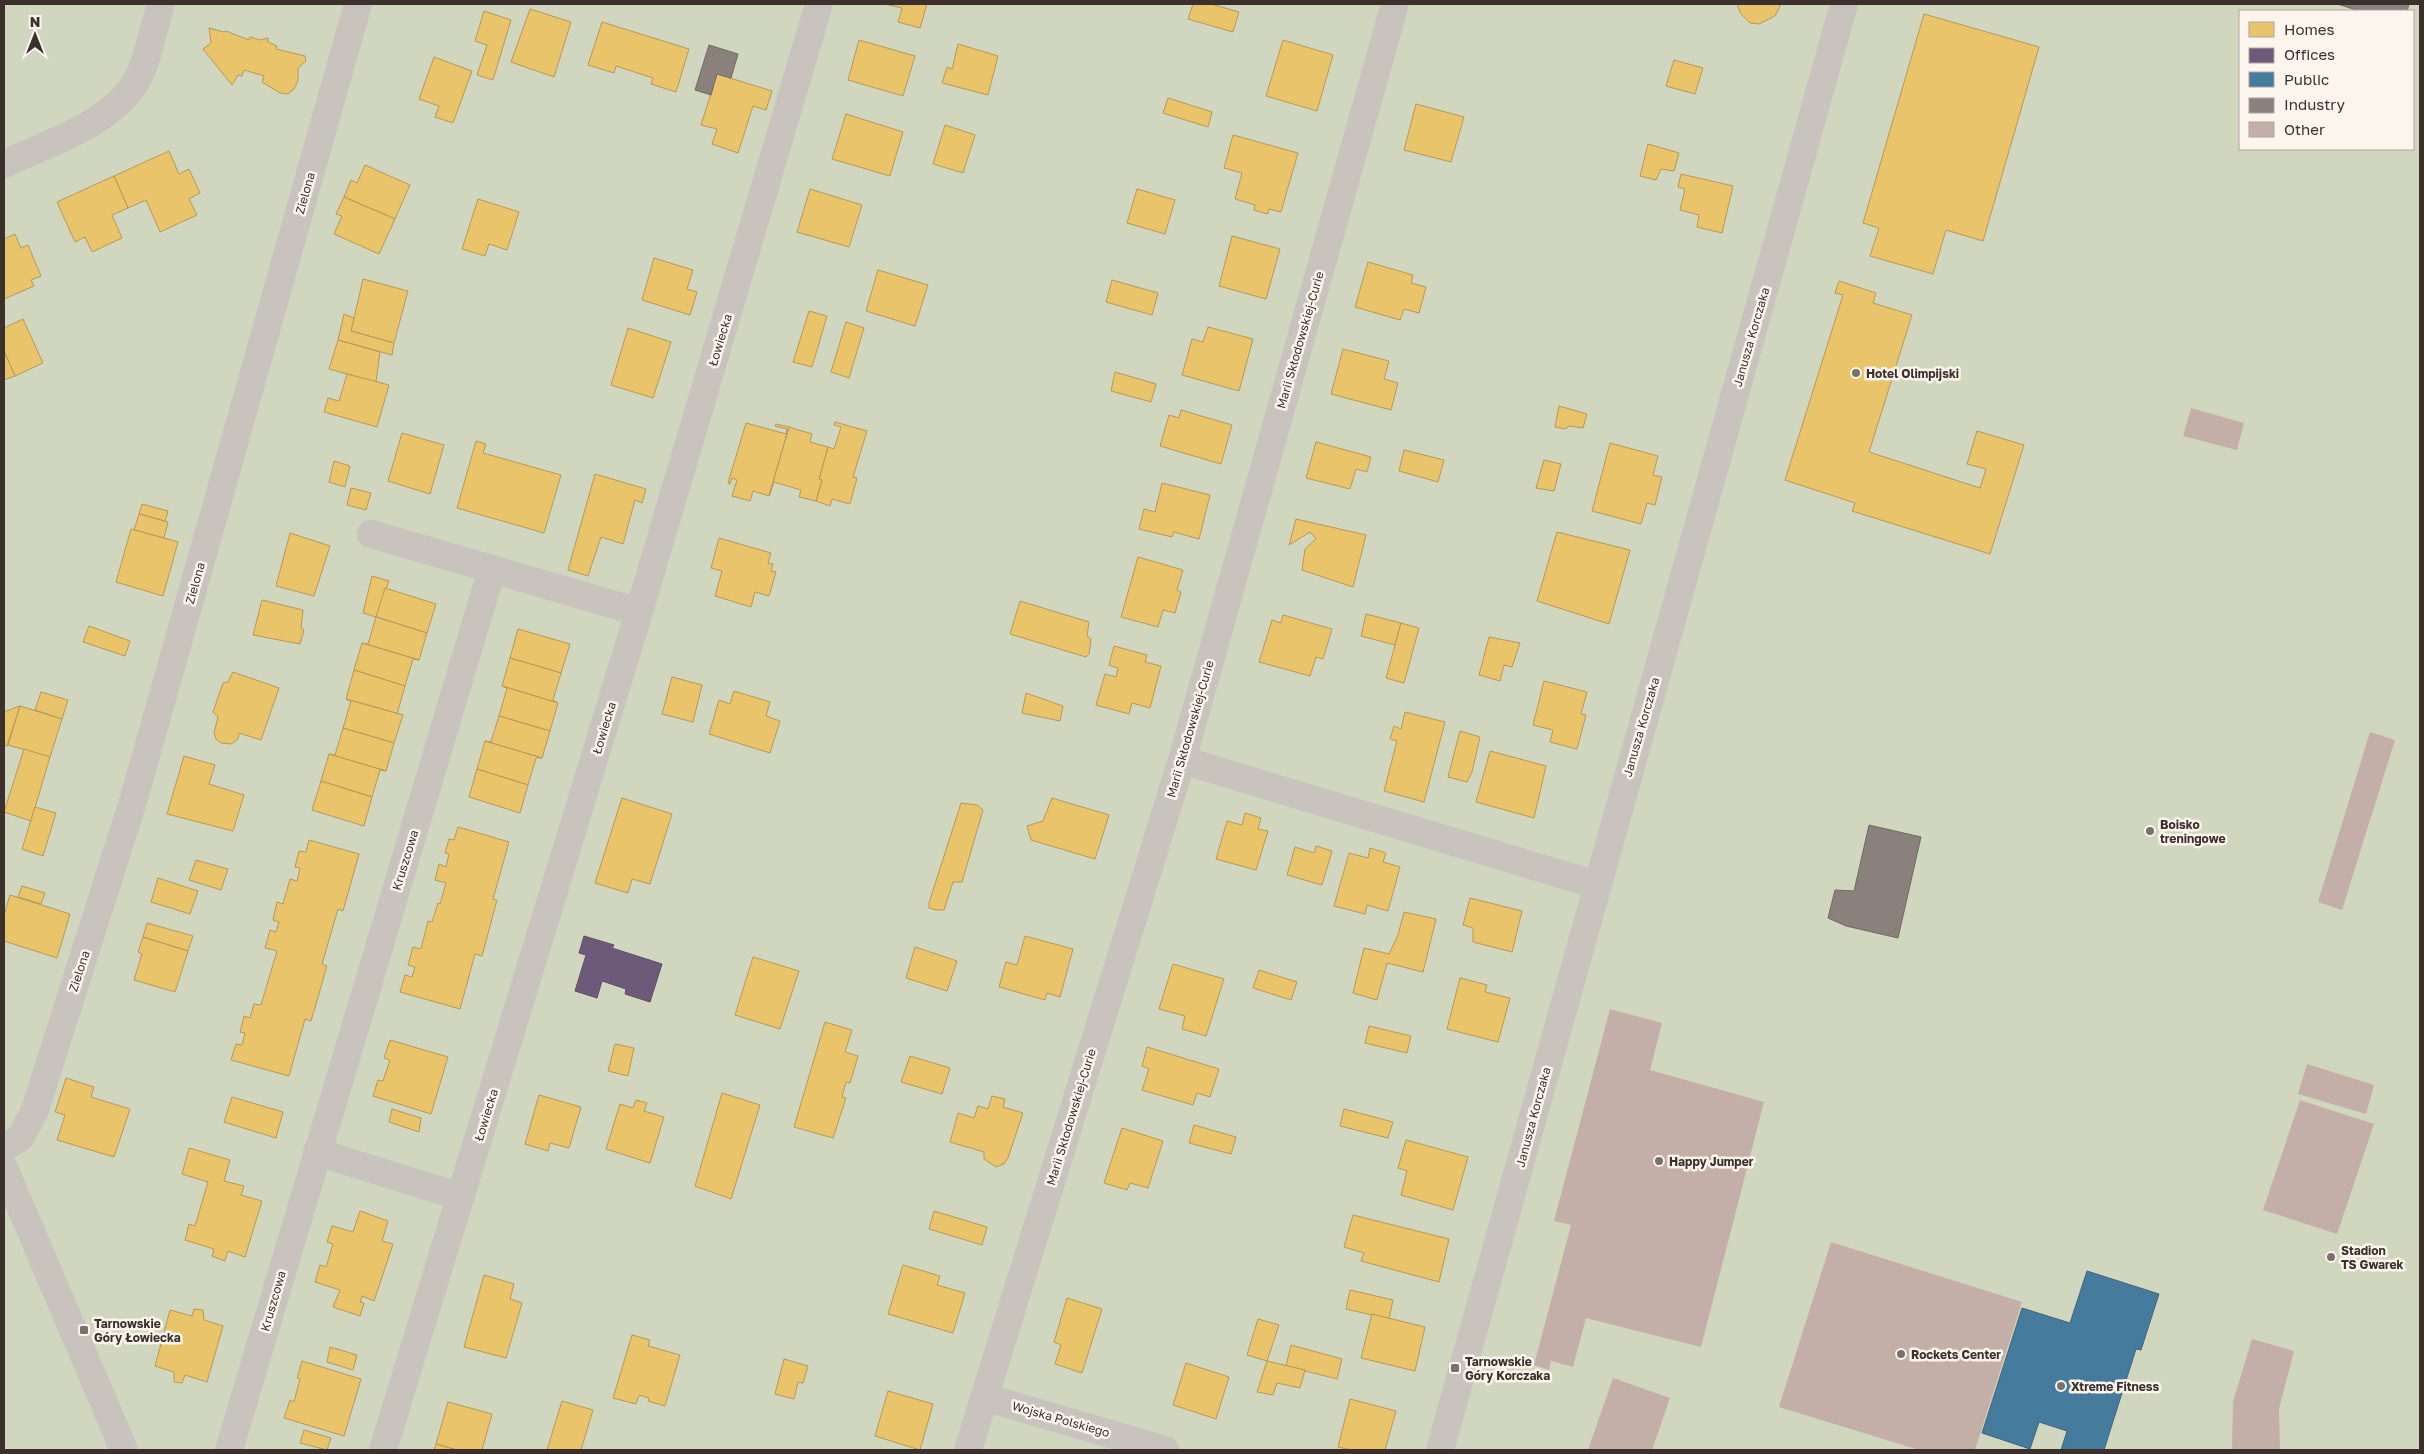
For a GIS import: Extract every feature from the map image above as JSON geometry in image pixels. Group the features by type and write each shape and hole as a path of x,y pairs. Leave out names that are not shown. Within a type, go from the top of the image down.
{"street":[{"path":"4,164 110,113 122,101 138,79 161,4"},
{"name":"Zielona","path":"4,1148 21,1137 35,1110 134,798 358,4"},
{"name":"Łowiecka","path":"383,1450 639,612 820,4"},
{"name":"Marii Skłodowskiej-Curie","path":"968,1450 1182,760 1395,4"},
{"name":"Janusza Korczaka","path":"1440,1450 1844,4"},
{"path":"371,534 639,612"},
{"name":"Kruszcowa","path":"229,1450 492,569"},
{"path":"1182,760 1597,885"},
{"path":"317,1152 461,1197"},
{"path":"4,1168 124,1450"},
{"name":"Wojska Polskiego","path":"984,1397 1165,1450"}],"green space":[{"path":"4,4 2420,4 2420,1450 4,1450"}],"building: Homes":[{"path":"885,4 927,4 920,28 898,22 902,8"},
{"path":"1193,4 1211,4 1239,12 1233,32 1188,19"},
{"path":"1737,4 1781,4 1775,16 1759,24 1750,23 1741,14"},
{"path":"530,9 571,22 554,77 511,62"},
{"path":"484,11 511,20 493,80 477,75 487,45 475,41"},
{"path":"1924,14 2039,47 1983,241 1946,230 1933,274 1870,256 1879,228 1863,223"},
{"path":"602,22 689,49 676,92 651,84 653,78 616,66 614,73 588,65"},
{"path":"209,28 226,31 249,40 250,37 261,40 268,38 268,42 277,46 276,49 305,56 306,61 298,68 298,81 294,89 288,94 280,93 262,82 264,76 244,70 242,76 238,75 232,85 203,49 211,43"},
{"path":"859,40 915,56 903,96 848,80"},
{"path":"1283,40 1333,55 1317,111 1266,96"},
{"path":"958,44 998,56 988,95 942,83 947,67 952,69"},
{"path":"434,57 472,71 453,123 435,117 439,106 419,99"},
{"path":"1674,60 1703,68 1695,94 1666,86"},
{"path":"717,74 772,91 766,110 753,106 738,153 712,144 717,129 701,125"},
{"path":"1168,98 1212,112 1208,127 1163,113"},
{"path":"1416,104 1464,117 1451,162 1404,150"},
{"path":"846,114 903,132 890,176 832,159"},
{"path":"945,125 975,135 963,173 933,164"},
{"path":"1233,135 1298,153 1281,212 1269,209 1268,214 1254,210 1255,205 1235,199 1242,173 1224,168"},
{"path":"1648,144 1679,153 1674,171 1661,169 1656,180 1640,176"},
{"path":"169,151 179,174 189,169 200,193 189,199 197,215 160,232 146,200 128,208 114,176"},
{"path":"365,165 410,185 395,219 344,197 351,180 357,183"},
{"path":"1681,174 1733,186 1722,233 1697,227 1699,215 1680,210 1685,189 1678,187"},
{"path":"114,176 128,208 112,215 122,238 92,252 85,237 75,242 57,202"},
{"path":"810,189 862,205 849,247 797,232"},
{"path":"1137,189 1175,200 1165,234 1127,223"},
{"path":"344,197 395,219 379,254 334,234 342,216 336,214"},
{"path":"478,199 519,212 507,250 489,244 485,256 462,249"},
{"path":"15,234 21,248 28,245 41,276 31,280 34,286 4,299 4,239"},
{"path":"1232,236 1280,249 1266,299 1219,286"},
{"path":"654,258 693,270 687,289 697,292 690,315 642,300"},
{"path":"1368,262 1413,275 1411,283 1426,287 1419,313 1404,309 1400,320 1355,307"},
{"path":"878,270 928,285 915,326 866,311"},
{"path":"363,279 408,291 394,343 351,331"},
{"path":"1112,280 1158,293 1152,315 1106,302"},
{"name":"Hotel Olimpijski","path":"1839,281 1876,293 1873,303 1912,315 1869,452 1980,488 1986,469 1967,464 1977,431 2024,445 1990,554 1852,511 1855,503 1785,480 1843,295 1835,293"},
{"path":"809,311 827,316 812,367 793,362"},
{"path":"344,314 354,318 351,331 394,343 392,355 338,340"},
{"path":"23,319 43,363 15,376 4,351 4,328"},
{"path":"846,322 864,328 849,378 831,372"},
{"path":"1208,327 1253,339 1239,391 1182,375 1192,339 1203,342"},
{"path":"628,328 671,342 653,398 611,385"},
{"path":"338,340 380,352 376,382 329,369"},
{"path":"1343,349 1389,361 1384,379 1398,383 1391,410 1331,394"},
{"path":"4,351 15,376 4,380"},
{"path":"1115,372 1156,384 1151,402 1111,391"},
{"path":"347,374 389,385 377,427 324,412 328,398 339,401"},
{"path":"1559,406 1587,414 1583,428 1569,426 1565,429 1555,427"},
{"path":"1181,410 1232,425 1221,464 1160,446 1169,415 1179,418"},
{"path":"835,422 867,431 853,477 857,478 850,504 832,499 830,506 816,501 822,480 819,479 828,447 834,449 841,427 834,425"},
{"path":"746,423 786,434 787,429 775,426 776,424 789,427 769,496 753,491 750,501 732,496 737,480 732,478 730,484 728,483"},
{"path":"789,427 812,434 810,442 828,447 819,479 822,480 816,501 799,497 801,490 774,482 769,496"},
{"path":"402,433 444,445 430,494 388,481"},
{"path":"476,441 486,444 483,453 561,475 544,533 457,508"},
{"path":"1316,442 1371,457 1367,472 1356,469 1350,489 1306,478"},
{"path":"1610,443 1658,456 1653,475 1662,477 1655,505 1647,503 1641,524 1592,511"},
{"path":"1404,450 1444,460 1438,482 1399,471"},
{"path":"1544,460 1561,464 1554,491 1536,488"},
{"path":"334,461 350,466 345,487 329,482"},
{"path":"595,474 646,489 642,503 635,500 623,544 601,537 588,576 568,570"},
{"path":"1162,483 1210,495 1199,539 1174,532 1172,537 1139,529 1144,509 1155,512"},
{"path":"351,488 371,493 366,510 347,505"},
{"path":"142,504 168,511 165,521 139,514"},
{"path":"139,514 168,522 164,538 134,530"},
{"path":"1296,519 1366,535 1353,587 1302,570 1305,549 1316,539 1310,532 1289,545"},
{"path":"131,529 178,542 163,596 116,582"},
{"path":"1557,532 1630,550 1609,624 1537,601"},
{"path":"290,533 330,546 314,596 276,586"},
{"path":"719,538 771,553 768,563 773,564 771,571 776,572 769,596 755,592 751,607 715,596 722,571 711,568"},
{"path":"1138,557 1183,570 1177,590 1181,592 1175,613 1163,610 1158,627 1121,617"},
{"path":"372,576 389,581 376,617 363,613"},
{"path":"385,588 436,604 427,633 376,617"},
{"path":"262,600 303,610 301,628 304,630 300,644 253,635"},
{"path":"1020,601 1089,622 1087,636 1091,639 1089,654 1086,657 1010,634"},
{"path":"1366,614 1401,623 1395,645 1361,636"},
{"path":"1283,615 1332,629 1323,659 1316,657 1310,676 1259,662 1272,620 1281,623"},
{"path":"376,617 427,633 419,660 362,643 368,644"},
{"path":"1401,623 1419,628 1404,683 1386,678"},
{"path":"89,626 130,641 125,656 83,642"},
{"path":"518,629 570,644 561,673 510,658"},
{"path":"1489,637 1520,643 1512,667 1504,665 1500,681 1479,675"},
{"path":"362,643 419,660 413,659 405,686 354,670"},
{"path":"1114,646 1147,655 1145,662 1161,666 1150,708 1132,703 1129,714 1096,705 1105,674 1116,677 1118,668 1109,665"},
{"path":"510,658 561,673 553,700 558,703 502,686"},
{"path":"354,670 405,686 397,713 346,699"},
{"path":"233,672 279,688 261,740 239,733 238,739 231,744 221,743 216,739 214,733 218,717 213,712 223,683 228,682"},
{"path":"672,677 702,685 693,722 662,714"},
{"path":"1544,681 1587,692 1581,714 1586,715 1577,749 1550,742 1553,730 1533,725"},
{"path":"502,686 558,703 550,731 499,716 507,688"},
{"path":"734,691 770,702 766,716 780,721 770,753 709,734 719,700 730,704"},
{"path":"41,692 68,700 62,719 35,710"},
{"path":"1026,693 1063,706 1060,721 1022,713"},
{"path":"346,699 403,715 394,743 343,728 351,701"},
{"path":"20,706 7,746 4,745 4,712"},
{"path":"20,706 62,719 50,757 8,745"},
{"path":"1405,712 1445,722 1424,802 1384,791 1397,741 1390,739 1394,726 1401,729"},
{"path":"499,716 550,731 542,758 485,741 491,742"},
{"path":"343,728 394,743 386,771 329,754 335,755"},
{"path":"1460,731 1480,737 1472,772 1467,782 1448,777"},
{"path":"485,741 542,758 536,758 528,785 477,769"},
{"path":"24,749 50,757 31,821 4,812"},
{"path":"1490,751 1546,766 1534,818 1476,802"},
{"path":"329,754 386,771 380,770 372,797 321,781"},
{"path":"184,756 215,765 209,784 244,795 233,831 167,814"},
{"path":"477,769 528,785 520,813 469,797"},
{"path":"321,781 372,797 364,826 312,810"},
{"path":"622,798 672,814 650,884 632,879 628,893 595,883"},
{"path":"1052,798 1109,815 1095,859 1031,840 1027,826 1043,821"},
{"path":"961,803 977,805 983,810 962,882 953,882 944,910 936,910 929,908 929,903"},
{"path":"35,807 56,813 43,856 22,849"},
{"path":"1245,813 1261,818 1258,829 1268,831 1256,870 1216,859 1227,821 1242,825"},
{"path":"458,827 509,842 493,899 497,900 482,956 475,954 460,1009 400,992 405,975 412,977 415,967 408,965 413,947 421,949 428,921 432,922 438,903 440,904 446,883 435,880 439,864 446,867 449,854 445,853 449,839 454,840"},
{"path":"309,840 359,854 343,911 338,909 322,964 327,966 311,1021 305,1019 289,1076 231,1060 236,1044 242,1045 245,1033 240,1032 244,1016 250,1018 254,1004 261,1005 277,951 265,948 270,930 276,932 279,922 273,920 277,902 283,904 290,879 297,881 300,868 295,867 299,851 306,852"},
{"path":"1316,846 1332,851 1322,885 1287,875 1295,847 1314,853"},
{"path":"1370,848 1386,853 1383,862 1400,867 1388,911 1367,905 1365,914 1334,906 1349,853 1368,858"},
{"path":"196,860 228,869 221,890 189,880"},
{"path":"158,878 198,891 190,914 151,902"},
{"path":"22,886 45,893 41,904 18,897"},
{"path":"10,895 70,914 57,958 4,941 4,915"},
{"path":"1470,898 1522,911 1512,952 1473,942 1473,928 1463,925"},
{"path":"1404,912 1436,919 1423,972 1387,963 1377,1000 1353,993 1364,948 1389,954 1398,935"},
{"path":"147,923 193,936 188,951 143,937"},
{"path":"1025,936 1073,949 1060,997 1047,993 1045,1000 999,987 1006,962 1017,965"},
{"path":"143,937 188,951 175,992 134,980 142,954 138,952"},
{"path":"915,947 957,961 947,991 906,978"},
{"path":"753,957 799,971 780,1029 735,1015"},
{"path":"1173,964 1224,979 1206,1036 1182,1029 1185,1016 1159,1009"},
{"path":"1259,970 1297,982 1291,1000 1253,988"},
{"path":"1460,978 1487,985 1485,992 1510,998 1498,1042 1447,1029"},
{"path":"825,1022 852,1030 845,1052 858,1056 850,1083 846,1082 842,1097 846,1098 833,1138 794,1127"},
{"path":"1369,1026 1411,1036 1407,1053 1365,1043"},
{"path":"390,1040 448,1057 431,1114 373,1096 378,1080 383,1081 390,1060 384,1058"},
{"path":"615,1044 634,1048 628,1076 608,1071"},
{"path":"1147,1047 1219,1069 1210,1097 1197,1093 1193,1105 1142,1090 1149,1069 1142,1066"},
{"path":"910,1056 950,1068 942,1094 901,1082"},
{"path":"66,1078 94,1087 91,1097 130,1109 114,1157 57,1140 65,1115 55,1112"},
{"path":"722,1093 760,1105 731,1199 695,1186"},
{"path":"539,1095 581,1107 569,1148 550,1143 548,1151 525,1144"},
{"path":"992,1096 1005,1099 1003,1107 1023,1113 1008,1158 1004,1164 996,1167 984,1159 984,1152 950,1142 958,1113 974,1118 978,1106 988,1109"},
{"path":"232,1097 283,1112 276,1138 224,1122"},
{"path":"636,1100 647,1103 644,1111 664,1117 650,1163 606,1149 620,1104 633,1108"},
{"path":"392,1109 421,1118 419,1132 389,1122"},
{"path":"1344,1109 1393,1122 1388,1138 1340,1126"},
{"path":"1194,1125 1236,1137 1231,1154 1189,1143"},
{"path":"1122,1128 1163,1141 1148,1188 1130,1183 1127,1190 1104,1183"},
{"path":"1406,1140 1468,1157 1453,1210 1401,1195 1407,1171 1398,1168"},
{"path":"189,1148 230,1160 224,1181 244,1186 241,1195 262,1201 245,1257 228,1251 225,1261 212,1256 214,1249 185,1240 189,1224 195,1226 208,1182 182,1174"},
{"path":"360,1211 388,1221 382,1241 393,1244 374,1301 362,1296 360,1302 364,1303 360,1316 333,1307 340,1290 315,1282 320,1265 326,1267 333,1244 327,1242 332,1226 353,1232"},
{"path":"934,1211 987,1227 982,1245 929,1229"},
{"path":"1353,1215 1449,1239 1439,1282 1361,1261 1364,1253 1344,1247"},
{"path":"903,1265 940,1276 937,1285 965,1293 953,1333 888,1314"},
{"path":"484,1275 514,1284 510,1299 522,1303 506,1358 464,1347"},
{"path":"1350,1290 1393,1300 1389,1319 1346,1309"},
{"path":"1067,1298 1102,1309 1082,1373 1055,1364 1061,1345 1054,1342"},
{"path":"194,1309 203,1310 204,1320 223,1326 207,1382 185,1375 182,1383 174,1382 174,1372 155,1366 170,1310 192,1316"},
{"path":"1372,1314 1425,1327 1415,1371 1361,1358"},
{"path":"1258,1319 1279,1325 1267,1361 1247,1355"},
{"path":"632,1335 650,1340 648,1346 680,1355 665,1406 648,1401 649,1398 639,1395 636,1404 613,1398"},
{"path":"1291,1345 1342,1359 1337,1379 1286,1366"},
{"path":"330,1347 357,1355 353,1370 327,1362"},
{"path":"784,1359 808,1366 803,1383 798,1382 794,1399 775,1394"},
{"path":"302,1361 361,1379 344,1436 284,1418 290,1400 294,1402 300,1379 297,1378"},
{"path":"1267,1361 1305,1370 1300,1388 1277,1383 1273,1395 1257,1392"},
{"path":"1186,1363 1229,1377 1216,1419 1173,1405"},
{"path":"888,1391 933,1404 920,1450 875,1436"},
{"path":"1350,1399 1396,1411 1385,1450 1352,1450 1338,1447"},
{"path":"562,1401 593,1410 581,1450 547,1450"},
{"path":"448,1402 492,1414 482,1450 457,1450 436,1444"},
{"path":"304,1430 331,1438 327,1450 300,1443"},
{"path":"436,1444 457,1450 434,1450"}],"building: Offices":[{"path":"584,936 614,945 612,948 662,964 650,1002 625,994 626,989 602,981 597,998 575,991 586,955 579,953"}],"building: Public":[{"name":"Xtreme Fitness","path":"2087,1271 2159,1294 2141,1350 2136,1349 2104,1450 2061,1450 2067,1431 2039,1422 2030,1449 1982,1433 2022,1308 2070,1323"}],"building: Industry":[{"path":"2337,4 2409,4 2407,10 2357,10"},
{"path":"709,45 738,54 731,78 717,74 711,95 695,90"},
{"path":"1869,825 1921,837 1898,938 1846,926 1828,918 1835,890 1854,891"}],"building: Other":[{"path":"2191,408 2244,423 2237,450 2183,436"},
{"path":"2370,732 2395,740 2342,910 2318,902"},
{"name":"Happy Jumper","path":"1610,1009 1662,1023 1650,1070 1764,1102 1701,1347 1586,1318 1573,1367 1551,1361 1549,1370 1534,1365 1571,1225 1554,1221"},
{"path":"2307,1064 2374,1085 2366,1114 2298,1094"},
{"path":"2300,1100 2374,1124 2337,1234 2263,1210"},
{"name":"Rockets Center","path":"1831,1242 2022,1302 1975,1450 1919,1450 1779,1407"},
{"path":"2252,1339 2294,1351 2279,1409 2280,1450 2232,1450 2233,1402"},
{"path":"1613,1378 1670,1398 1652,1450 1588,1450"}],"place":[{"name":"Hotel Olimpijski","path":"1856,373"},
{"name":"Boisko treningowe","path":"2150,831"},
{"name":"Happy Jumper","path":"1659,1161"},
{"name":"Stadion TS Gwarek","path":"2331,1257"},
{"name":"Tarnowskie Góry Łowiecka","path":"84,1330"},
{"name":"Rockets Center","path":"1901,1354"},
{"name":"Tarnowskie Góry Korczaka","path":"1455,1368"},
{"name":"Xtreme Fitness","path":"2061,1386"}]}
